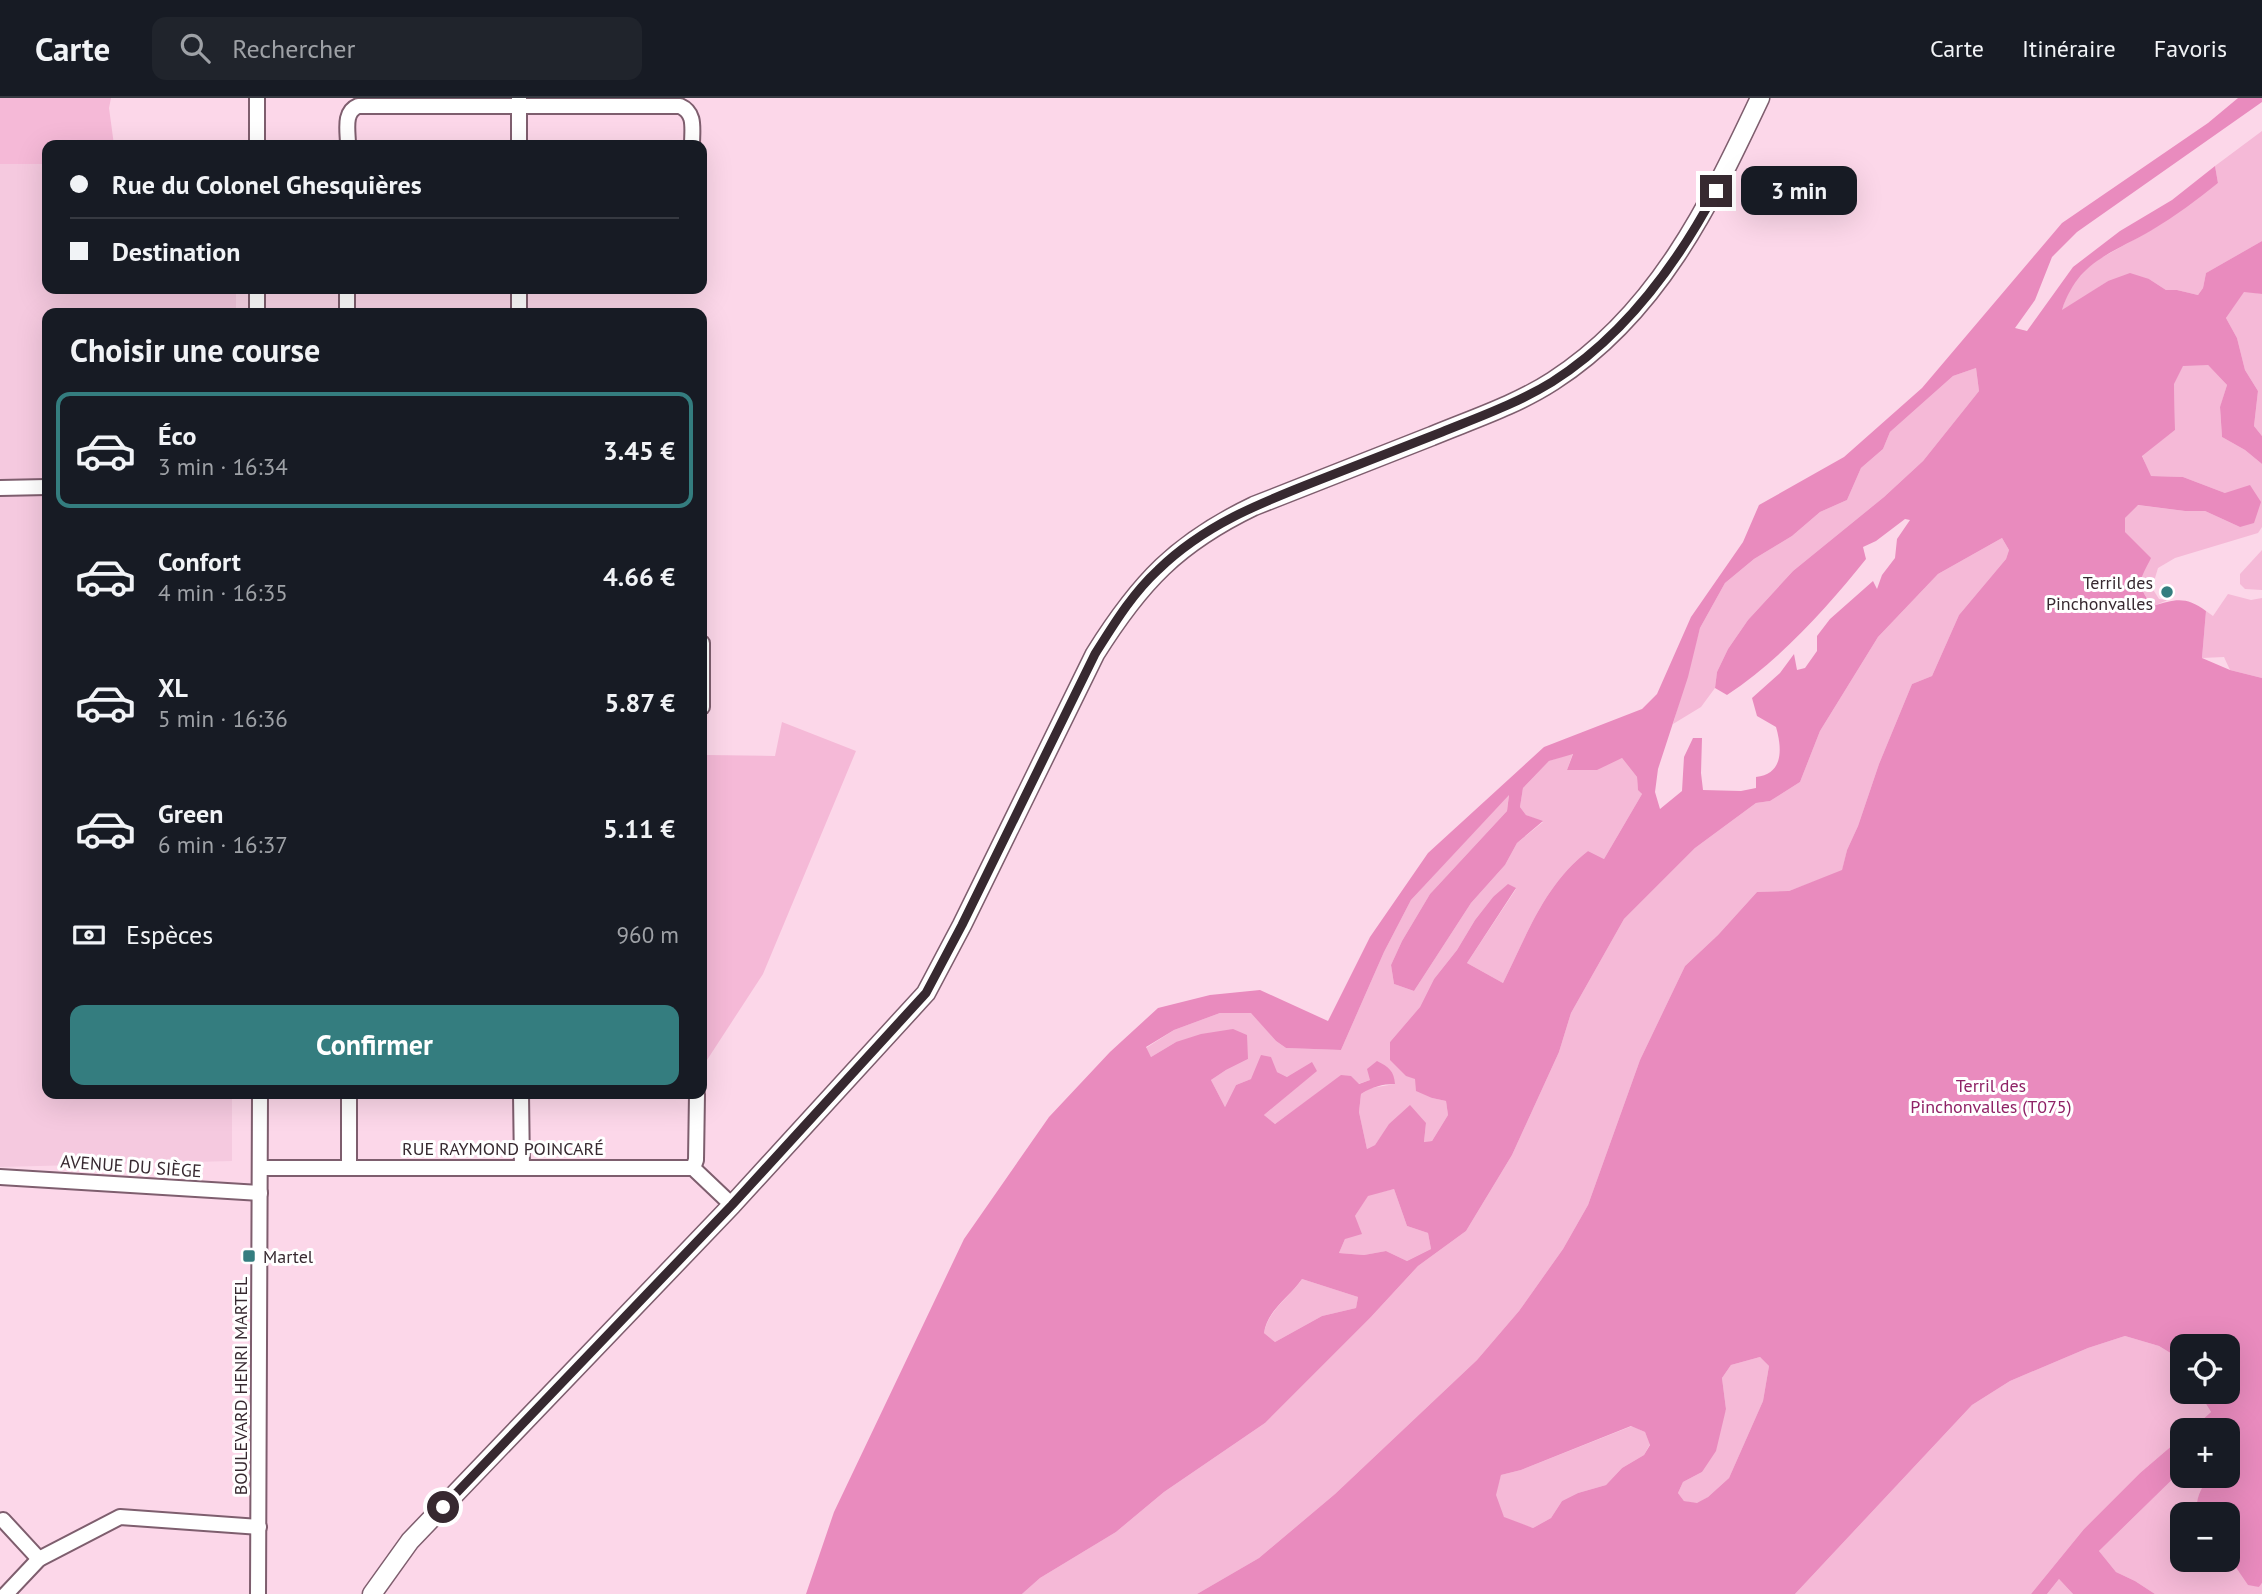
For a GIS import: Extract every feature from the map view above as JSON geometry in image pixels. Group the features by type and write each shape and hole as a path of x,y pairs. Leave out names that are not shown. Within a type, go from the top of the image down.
{"main road":[{"path":"372,1594 410,1541 732,1205 926,993 1095,654 1120,614 1159,569 1227,519 1508,405 1552,382 1571,368 1616,329 1685,244 1726,173 1760,98"}],"street":[{"path":"257,98 257,140"},
{"path":"519,102 519,140"},
{"path":"348,140 348,113 353,107 519,102 680,106 692,116 692,140"},
{"path":"0,488 42,487"},
{"name":"BOULEVARD HENRI MARTEL","path":"258,1594 260,1099"},
{"path":"349,1099 349,1167"},
{"path":"521,1099 522,1168"},
{"path":"697,1099 696,1160 693,1168 732,1205"},
{"name":"RUE RAYMOND POINCARÉ","path":"260,1168 693,1168"},
{"name":"AVENUE DU SIÈGE","path":"0,1177 260,1193"},
{"path":"6,1594 38,1559 120,1517 258,1527"},
{"path":"3,1520 38,1559"}],"shaded area":[{"path":"0,98 111,98 109,108 113,140 42,140 42,164 0,164"},
{"path":"2262,131 2262,241 2206,273 2203,288 2198,295 2166,290 2149,279 2108,281 2061,312 2070,287 2094,262 2153,229 2218,183 2215,166"},
{"path":"0,164 42,164 42,294 236,294 236,308 42,308 42,1099 232,1099 232,1161 0,1167"},
{"path":"2244,291 2262,294 2262,436 2254,426 2258,391 2245,370 2237,338 2226,318"},
{"path":"2183,365 2208,365 2227,385 2220,408 2222,437 2262,464 2262,527 2258,533 2175,558 2158,568 2152,588 2159,599 2168,600 2153,606 2139,587 2140,580 2125,532 2125,518 2137,505 2205,511 2240,527 2225,493 2183,477 2150,476 2142,455 2175,430 2174,383"},
{"path":"1976,368 1979,391 1923,461 1884,497 1793,571 1748,620 1728,649 1717,672 1715,688 1701,707 1673,724 1700,628 1725,583 1754,559 1792,536 1820,512 1847,500 1861,468 1883,449 1890,432 1953,376"},
{"path":"2002,538 2009,550 2006,559 1959,615 1932,676 1912,684 1879,764 1847,850 1842,871 1789,891 1757,892 1685,966 1640,1060 1588,1205 1563,1249 1519,1311 1477,1360 1335,1494 1259,1558 1197,1594 1022,1594 1040,1578 1116,1532 1164,1492 1265,1423 1418,1266 1466,1231 1512,1155 1559,1052 1571,1013 1624,919 1695,848 1756,803 1770,801 1800,782 1820,731 1878,637 1938,574"},
{"path":"2262,550 2262,590 2245,589 2240,584 2240,574"},
{"path":"2228,594 2251,600 2262,598 2262,678 2230,670 2224,657 2202,658 2206,611 2213,616"},
{"path":"782,722 856,751 763,974 707,1060 707,755 775,756"},
{"path":"1573,753 1567,770 1622,758 1637,777 1638,789 1642,794 1604,859 1588,851 1573,864 1548,895 1503,983 1467,963 1516,889 1493,897 1434,979 1420,1007 1390,1042 1432,1098 1446,1101 1448,1115 1432,1141 1424,1142 1426,1123 1382,1135 1375,1145 1367,1149 1359,1112 1361,1094 1371,1088 1395,1084 1370,1080 1358,1084 1341,1076 1275,1124 1264,1115 1317,1070 1287,1077 1277,1072 1236,1085 1225,1107 1211,1080 1248,1059 1176,1042 1151,1057 1146,1048 1174,1030 1220,1013 1251,1012 1276,1041 1286,1048 1341,1050 1384,952 1411,900 1509,794 1507,811 1430,894 1402,941 1391,965 1394,984 1414,991 1471,903 1505,865 1517,843 1543,822 1526,815 1520,807 1523,788 1549,761"},
{"path":"1394,1189 1407,1226 1428,1233 1431,1249 1407,1261 1386,1251 1364,1255 1339,1253 1355,1216 1368,1195"},
{"path":"1302,1279 1358,1297 1356,1308 1322,1316 1275,1342 1264,1333 1266,1325"},
{"path":"2125,1336 2159,1346 2170,1353 2170,1404 2206,1404 2211,1412 2204,1418 2170,1418 2170,1447 2084,1529 2031,1594 1795,1594 1972,1405 2010,1381 2088,1348"},
{"path":"1760,1357 1769,1366 1763,1401 1729,1478 1697,1504 1684,1501 1678,1493 1683,1482 1702,1472 1726,1409 1722,1378 1731,1365"},
{"path":"1632,1426 1645,1432 1650,1444 1644,1455 1622,1468 1606,1485 1562,1501 1551,1518 1533,1528 1504,1518 1495,1495 1501,1475 1521,1470"},
{"path":"2170,1482 2170,1488 2206,1488 2202,1502 2170,1502 2170,1572 2240,1572 2240,1569 2259,1587 2262,1583 2262,1594 2155,1594 2116,1572 2099,1551"},
{"path":"2059,1579 2073,1594 2047,1594"}],"green space":[{"name":"Terril des Pinchonvalles (T075)","path":"2238,98 2262,98 2262,102 2077,232 2052,257 2035,300 2015,328 2027,331 2073,267 2120,231 2172,200 2215,166 2218,183 2169,219 2087,269 2069,293 2062,310 2108,281 2130,273 2149,279 2166,290 2198,295 2203,288 2206,273 2262,241 2262,294 2244,292 2226,318 2237,338 2245,370 2258,391 2254,426 2262,436 2262,464 2222,437 2220,407 2227,385 2208,365 2183,366 2174,384 2175,430 2142,456 2151,476 2183,477 2225,493 2250,485 2261,502 2254,523 2240,527 2205,511 2138,505 2125,518 2125,532 2151,558 2141,587 2153,606 2180,600 2199,606 2206,611 2202,658 2230,670 2262,678 2262,1583 2259,1587 2248,1585 2239,1572 2240,1502 2197,1502 2202,1488 2240,1488 2240,1418 2204,1418 2211,1412 2206,1404 2240,1404 2240,1334 2170,1334 2170,1353 2159,1346 2125,1336 2088,1348 2010,1381 1972,1405 1795,1594 1197,1594 1259,1558 1335,1494 1477,1360 1519,1311 1563,1249 1588,1205 1640,1060 1685,966 1757,892 1789,891 1842,870 1879,764 1912,684 1932,676 1959,615 2006,559 2009,550 2002,538 1938,574 1878,637 1820,731 1800,782 1770,801 1756,803 1695,848 1624,919 1571,1013 1559,1052 1512,1155 1466,1231 1418,1266 1265,1423 1164,1492 1116,1532 1040,1578 1022,1594 806,1594 834,1512 964,1239 1049,1117 1110,1052 1158,1008 1210,995 1260,990 1328,1021 1370,937 1428,853 1544,747 1642,709 1657,694 1691,617 1743,542 1759,505 1844,457 1922,388 2062,223 2208,123","holes":["1976,368 1979,391 1923,461 1884,497 1793,571 1748,620 1728,649 1717,672 1715,688 1727,695 1766,666 1802,632 1866,559 1863,547 1876,541 1905,519 1910,520 1897,539 1895,558 1882,575 1877,589 1873,581 1830,619 1817,636 1817,651 1805,668 1797,670 1794,654 1780,673 1752,698 1757,716 1776,727 1780,751 1772,771 1756,777 1756,788 1741,791 1703,790 1702,738 1693,738 1684,757 1682,791 1660,809 1655,792 1658,769 1688,677 1700,628 1725,583 1754,559 1792,536 1820,512 1847,500 1861,468 1883,449 1890,432 1953,376","1573,754 1567,770 1597,770 1622,758 1637,777 1638,790 1642,794 1604,859 1588,851 1573,864 1548,895 1503,983 1467,963 1516,888 1508,884 1493,897 1475,920 1457,950 1434,979 1420,1007 1390,1042 1390,1060 1406,1076 1415,1079 1416,1091 1446,1101 1448,1115 1432,1141 1424,1142 1426,1123 1410,1105 1389,1124 1375,1145 1367,1149 1359,1112 1361,1094 1377,1086 1395,1084 1390,1070 1377,1061 1367,1069 1370,1080 1359,1084 1351,1076 1341,1075 1275,1124 1264,1115 1317,1071 1312,1062 1287,1077 1277,1072 1271,1057 1261,1055 1251,1079 1236,1085 1225,1107 1211,1080 1248,1059 1247,1035 1233,1029 1201,1034 1176,1042 1151,1057 1146,1047 1174,1030 1220,1013 1251,1013 1276,1041 1286,1048 1341,1050 1384,952 1411,900 1509,795 1507,811 1430,894 1402,941 1391,965 1394,984 1414,991 1471,903 1505,865 1517,843 1543,821 1526,815 1520,807 1523,788 1549,761","1394,1189 1407,1226 1428,1233 1431,1249 1407,1261 1386,1251 1364,1255 1339,1253 1345,1239 1362,1234 1355,1216 1368,1196","1302,1279 1358,1297 1356,1308 1322,1316 1275,1342 1264,1333 1266,1325 1274,1311","1760,1357 1769,1366 1763,1401 1729,1478 1697,1503 1684,1501 1678,1493 1683,1482 1702,1472 1716,1451 1726,1409 1722,1378 1731,1365","1631,1426 1645,1432 1650,1445 1644,1455 1622,1468 1606,1485 1562,1501 1551,1518 1533,1528 1504,1517 1496,1495 1501,1475 1521,1470"]},
{"path":"2170,1447 2170,1482 2099,1551 2116,1572 2155,1594 2073,1594 2059,1579 2047,1594 2031,1594 2084,1529"}],"place":[{"name":"Terril des Pinchonvalles","path":"2167,592"},
{"name":"Martel","path":"249,1256"}],"route":[{"path":"443,1507 732,1205 926,993 1095,654 1120,614 1159,569 1208,530 1254,506 1508,405 1552,382 1594,350 1643,299 1685,244 1716,191"}]}
